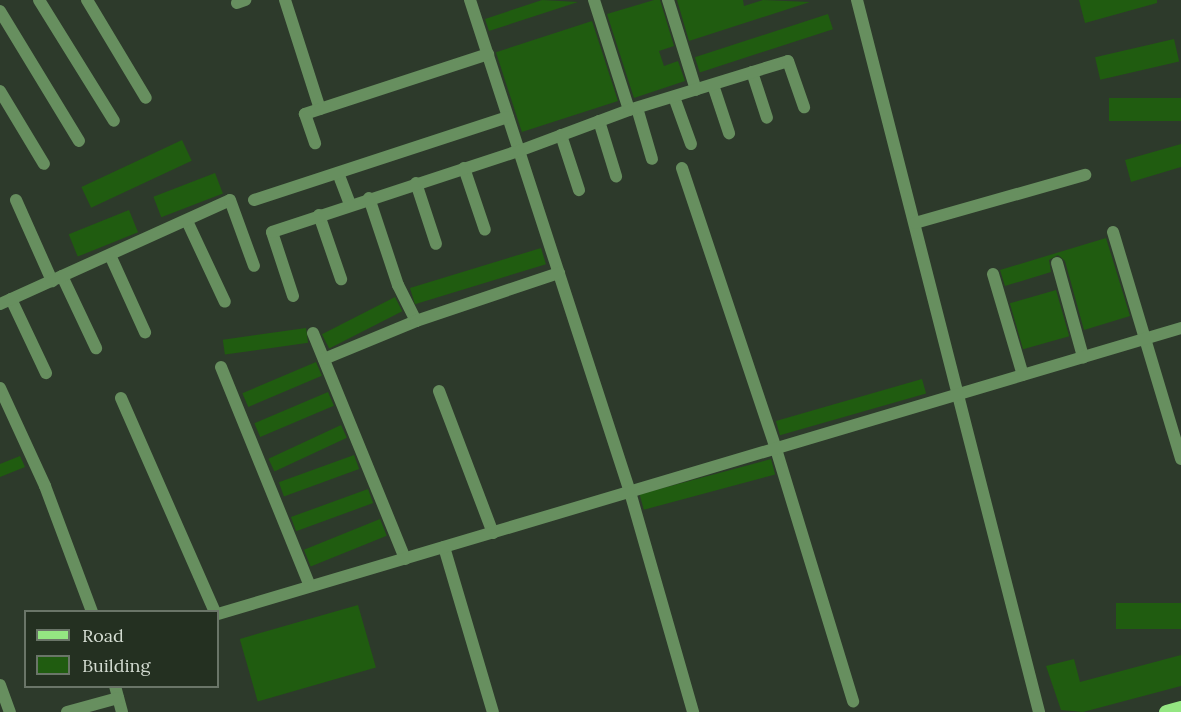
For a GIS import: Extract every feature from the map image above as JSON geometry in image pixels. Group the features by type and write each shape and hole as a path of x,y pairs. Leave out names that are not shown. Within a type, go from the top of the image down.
{"main road":[{"path":"1166,712 1181,708"}],"street":[{"path":"39,0 114,121"},
{"path":"87,0 146,98"},
{"path":"285,0 320,109"},
{"path":"470,0 630,492 693,712"},
{"path":"594,0 652,159"},
{"path":"668,0 696,90"},
{"path":"857,0 960,394 1039,712"},
{"path":"0,11 79,141"},
{"path":"315,143 305,114 488,54"},
{"path":"293,296 272,232 369,198 519,151 633,109 788,61 804,107"},
{"path":"752,72 767,118"},
{"path":"713,85 729,133"},
{"path":"0,90 44,164"},
{"path":"674,97 691,144"},
{"path":"254,200 508,117"},
{"path":"599,121 616,176"},
{"path":"561,135 579,190"},
{"path":"464,168 485,230"},
{"path":"682,168 776,449 853,701"},
{"path":"338,173 350,205"},
{"path":"915,223 1085,175"},
{"path":"416,183 436,243"},
{"path":"369,198 398,285 416,321"},
{"path":"16,200 96,348"},
{"path":"46,374 3,301 230,200 254,266"},
{"path":"319,215 341,279"},
{"path":"187,221 225,302"},
{"path":"1113,232 1181,459"},
{"path":"110,255 145,332"},
{"path":"1057,263 1083,357"},
{"path":"324,359 416,321 559,273"},
{"path":"993,274 1023,375"},
{"path":"219,612 1181,328"},
{"path":"313,333 405,559"},
{"path":"221,368 310,586"},
{"path":"0,388 45,486 91,610"},
{"path":"439,391 493,533"},
{"path":"121,398 215,610"},
{"path":"444,547 493,712"},
{"path":"0,685 10,712"},
{"path":"67,712 117,692 122,712"}],"building":[{"path":"542,0 578,2 489,31 485,19"},
{"path":"660,0 674,46 659,51 664,66 678,61 685,81 634,98 607,14"},
{"path":"677,0 743,0 744,6 763,0 810,2 689,41"},
{"path":"1079,0 1157,0 1157,3 1085,23"},
{"path":"828,14 833,29 700,72 695,57"},
{"path":"592,21 618,101 522,132 496,52"},
{"path":"1174,39 1179,61 1100,80 1095,57"},
{"path":"1109,98 1181,98 1181,121 1109,121"},
{"path":"182,140 192,161 91,208 81,187"},
{"path":"1181,144 1181,167 1131,182 1125,160"},
{"path":"215,173 223,194 161,217 153,197"},
{"path":"129,210 138,232 78,257 69,234"},
{"path":"1106,238 1130,316 1084,330 1065,261 1058,255 1049,260 1051,272 1005,286 1000,270"},
{"path":"541,248 546,264 415,304 410,288"},
{"path":"1056,290 1069,336 1023,349 1010,303"},
{"path":"395,297 402,311 329,348 322,334"},
{"path":"306,328 308,343 225,355 223,340"},
{"path":"316,362 322,376 248,407 242,393"},
{"path":"922,379 926,393 780,435 776,421"},
{"path":"328,392 334,406 260,437 254,423"},
{"path":"341,425 347,438 274,471 268,459"},
{"path":"354,455 359,469 284,496 279,482"},
{"path":"20,456 25,467 0,477 0,464"},
{"path":"771,459 775,474 644,510 640,494"},
{"path":"368,489 373,503 296,531 291,517"},
{"path":"380,519 387,536 311,566 304,550"},
{"path":"1116,603 1181,603 1181,629 1116,629"},
{"path":"358,605 376,667 258,701 240,639"},
{"path":"1181,655 1181,686 1083,712 1061,710 1046,666 1074,659 1080,682"}]}
